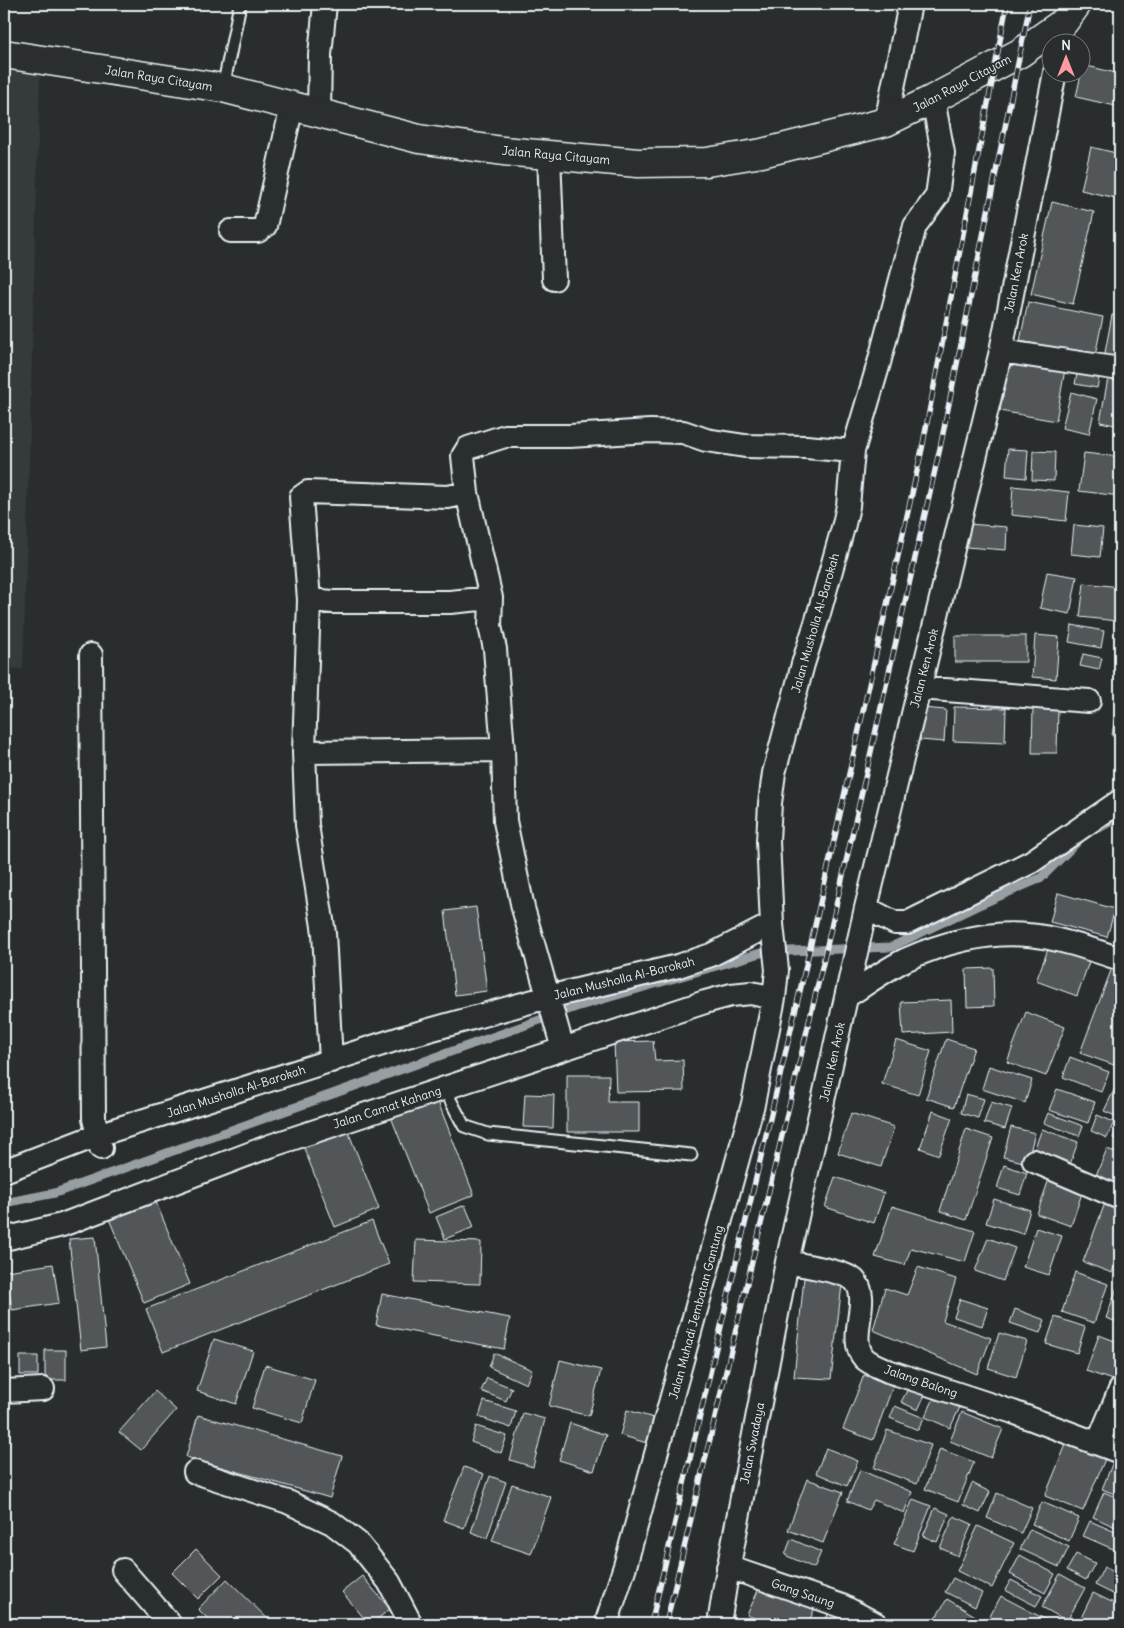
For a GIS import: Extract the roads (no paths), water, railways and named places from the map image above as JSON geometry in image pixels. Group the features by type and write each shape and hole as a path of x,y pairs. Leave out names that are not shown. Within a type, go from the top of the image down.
{"main road":[{"name":"Jalan Raya Citayam","path":"4,54 223,88 419,139 503,151 638,163 707,162 762,153 886,122 1020,53 1067,23"}],"street":[{"path":"319,113 320,55 325,4"},
{"path":"886,122 910,4"},
{"name":"Jalan Ken Arok","path":"787,1262 865,913 1000,351 1053,82"},
{"name":"Jalan Musholla Al-Barokah","path":"4,1172 100,1142 404,1037 550,1002 678,966 711,955 773,929 768,840 774,773 798,680 844,524 848,506 853,451 879,363 915,226 936,196 943,153 933,99"},
{"path":"231,231 258,231 266,226 292,106"},
{"path":"549,155 554,279"},
{"path":"1000,351 1120,369"},
{"path":"562,1046 523,908 505,821 503,750 495,649 490,626 491,598 467,494 463,456 468,448 505,436 570,436 650,431 684,432 706,440 745,446 806,447 853,451"},
{"path":"331,1061 324,933 307,825 304,752 309,600 301,497 308,492 448,497 467,494"},
{"path":"309,600 333,602 450,602 491,598"},
{"path":"91,655 94,1119 100,1142"},
{"path":"919,688 1090,701"},
{"path":"304,752 503,750"},
{"path":"865,913 907,924 1031,862 1120,802"},
{"name":"Jalan Muhadi Jembatan Gantung","path":"606,1624 625,1566 753,1104 774,998 777,970 773,929"},
{"path":"847,996 904,961 935,948 968,939 1000,935 1028,935 1059,941 1120,959"},
{"name":"Jalan Camat Kahang","path":"4,1239 62,1225 270,1146 444,1088 562,1046 731,995 751,993 774,998"},
{"path":"1034,1161 1120,1198"},
{"name":"Jalang Balong","path":"787,1262 844,1275 854,1280 860,1289 859,1349 865,1359 888,1371 1014,1412 1120,1452"},
{"name":"Jalan Swadaya","path":"719,1624 728,1567 787,1262"},
{"path":"4,1391 43,1389"},
{"path":"1098,1443 1120,1390"},
{"path":"196,1472 288,1502 332,1523 358,1542 389,1582 411,1624"},
{"name":"Gang Saung","path":"728,1567 842,1606 876,1624"},
{"path":"123,1570 170,1624"}],"lane":[{"path":"223,88 240,4"},
{"path":"444,1088 464,1126 488,1134 691,1155"}],"waterway":[{"path":"1099,828 1120,816"},
{"path":"4,1203 55,1193 576,1007 764,952 891,947 1041,878 1079,840"}],"railway":[{"path":"651,1624 807,961 922,449 1007,4"},
{"path":"666,1624 823,963 940,448 1030,4"}]}
